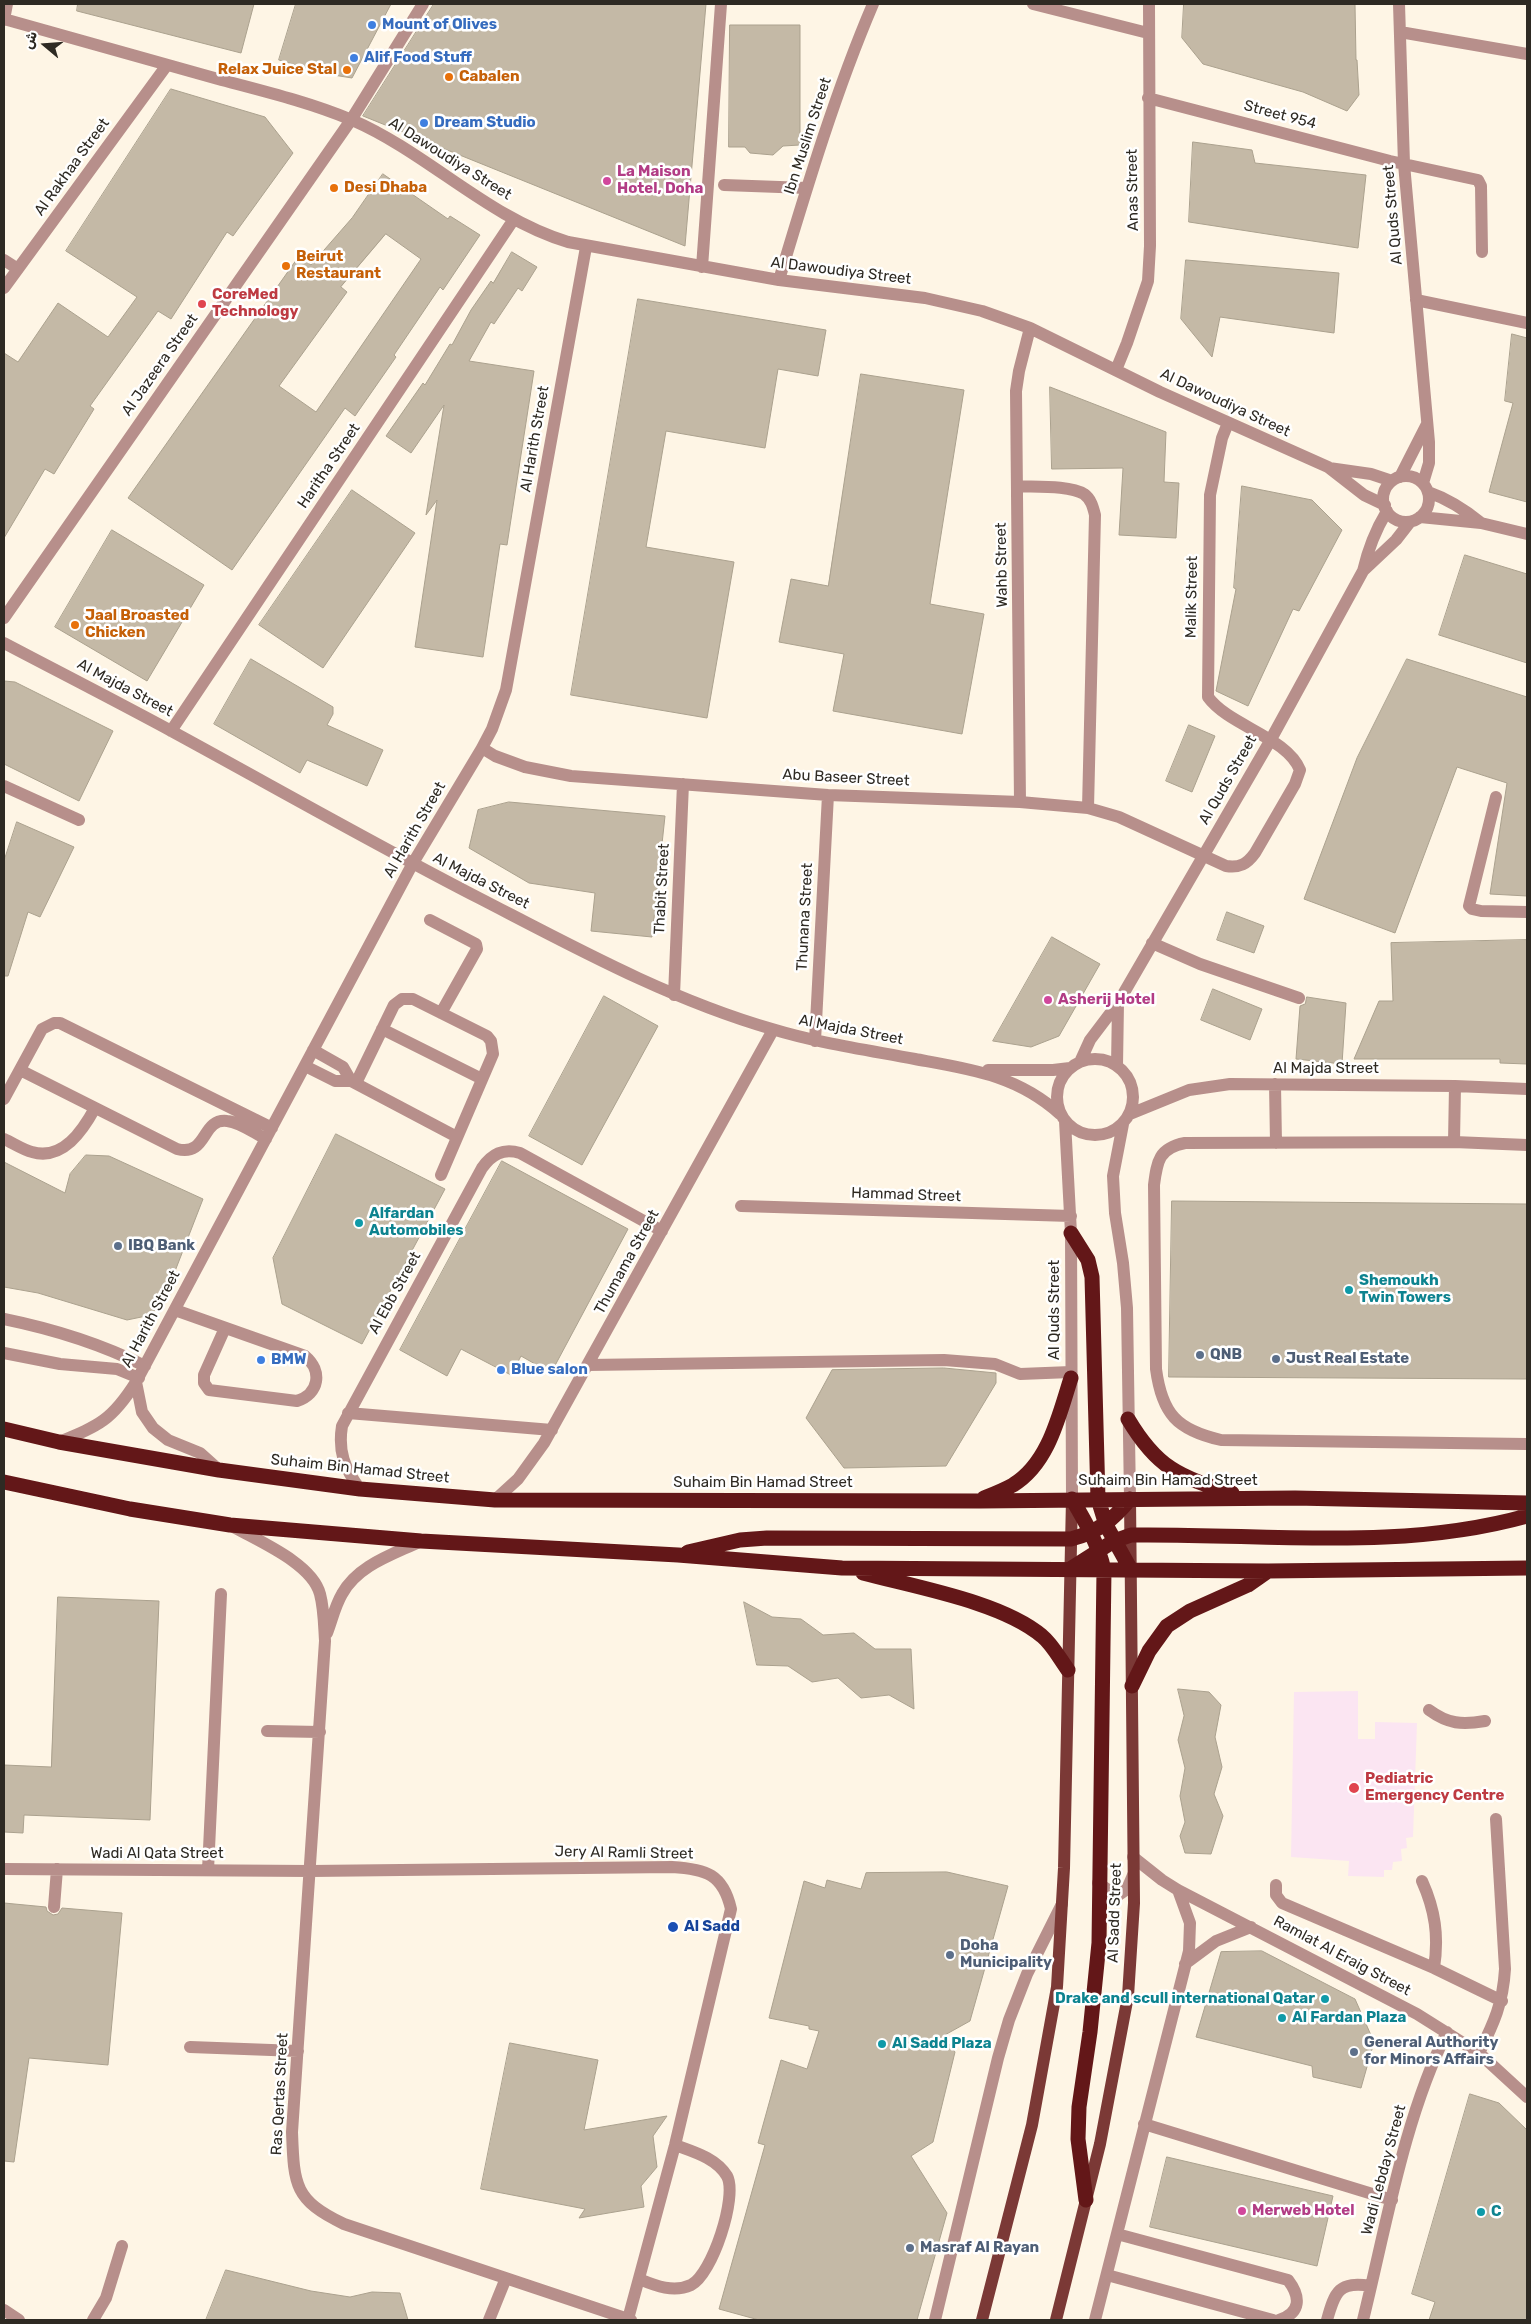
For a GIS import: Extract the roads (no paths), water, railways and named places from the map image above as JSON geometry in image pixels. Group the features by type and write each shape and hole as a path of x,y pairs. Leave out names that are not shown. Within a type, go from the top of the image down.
{"highway":[{"path":"1072,1233 1088,1260 1092,1277 1098,1499 1106,1525 1131,1570"},
{"path":"980,1501 1013,1485 1037,1461 1054,1428 1071,1375"},
{"path":"1128,1419 1150,1452 1164,1464 1195,1481 1248,1498"},
{"name":"Suhaim Bin Hamad Street","path":"4,1429 59,1442 219,1470 360,1488 495,1500 980,1501 1248,1498 1527,1503"},
{"path":"4,1482 130,1509 230,1524 421,1542 678,1555 842,1568 1268,1571 1527,1568"},
{"path":"1072,1499 1092,1533 1104,1570 1097,1960 1079,2107 1080,2162 1086,2200"},
{"path":"678,1555 740,1540 767,1538 1071,1539 1092,1533 1106,1525 1130,1499"},
{"path":"1070,1569 1114,1541 1130,1535 1400,1537 1459,1532 1527,1516"},
{"path":"842,1568 961,1598 1015,1618 1043,1636 1068,1670"},
{"path":"1132,1686 1149,1651 1166,1626 1190,1611 1234,1593 1268,1571"}],"main road":[{"path":"982,2320 1032,2125 1047,2054 1057,1987 1062,1904 1072,1499"},
{"name":"Al Sadd Street","path":"1056,2320 1108,2108 1128,1996 1132,1940 1133,1875 1130,1499"}],"street":[{"path":"4,20 7,4"},
{"name":"Al Jazeera Street","path":"4,618 352,120 423,4"},
{"path":"702,267 721,4"},
{"name":"Ibn Muslim Street","path":"779,280 807,188 848,67 872,4"},
{"path":"1033,4 1148,33"},
{"name":"Anas Street","path":"1116,370 1148,281 1150,246 1149,4"},
{"name":"Al Quds Street","path":"1399,4 1404,164 1427,424 1429,463 1425,487"},
{"name":"Al Dawoudiya Street","path":"4,20 289,99 352,120 402,145 514,219 552,237 586,247 702,267 779,280 925,298 982,311 1030,328 1228,423 1328,468 1364,495 1386,508"},
{"path":"1400,32 1527,54"},
{"name":"Al Rakhaa Street","path":"4,288 167,64"},
{"name":"Street 954","path":"1148,98 1404,164 1478,180 1481,186 1482,252"},
{"path":"724,185 807,188"},
{"name":"Haritha Street","path":"171,731 514,219"},
{"name":"Al Harith Street","path":"59,1442 89,1430 107,1420 121,1405 140,1375 413,863 492,730 506,690 586,247"},
{"path":"4,260 18,270"},
{"path":"1416,300 1527,323"},
{"name":"Wahb Street","path":"1020,802 1016,391 1030,328"},
{"name":"Malik Street","path":"1228,423 1222,438 1210,495 1208,697 1219,709 1270,740"},
{"path":"1427,424 1396,479 1384,492 1386,508 1397,520 1481,523 1527,534"},
{"name":"Al Dawoudiya Street","path":"1328,468 1396,479"},
{"path":"1396,479 1412,476 1425,487 1465,509 1481,523"},
{"path":"1017,486 1075,490 1085,495 1091,502 1095,515 1088,808"},
{"path":"1415,520 1428,506 1425,487"},
{"name":"Al Quds Street","path":"1075,1065 1090,1040 1118,1003 1270,740 1363,570 1368,550 1386,508"},
{"name":"Al Quds Street","path":"1363,570 1415,520"},
{"name":"Al Majda Street","path":"4,643 171,731 413,863 589,955 674,995 773,1030 815,1041 973,1070 1003,1078 1029,1090 1062,1117"},
{"name":"Abu Baseer Street","path":"482,748 495,756 545,772 571,776 828,795 1020,802 1088,808 1119,817 1232,867 1242,866 1255,853 1295,784 1300,770 1293,758 1270,740"},
{"name":"Thabit Street","path":"674,995 683,784"},
{"path":"4,786 80,820"},
{"name":"Thunana Street","path":"815,1041 828,795"},
{"path":"1496,797 1470,906 1472,909 1481,912 1527,912"},
{"path":"430,920 476,944 476,949 441,1013"},
{"path":"1152,943 1208,967 1299,998"},
{"path":"354,1082 394,1006 402,999 413,999 487,1036 491,1041 493,1054 441,1175"},
{"name":"Al Quds Street","path":"1117,1066 1118,1003"},
{"path":"4,1099 42,1029 54,1023 60,1023 269,1133"},
{"path":"382,1029 482,1079"},
{"name":"Thumama Street","path":"495,1500 528,1468 552,1430 773,1030"},
{"path":"313,1050 343,1067 354,1082"},
{"path":"1126,1119 1109,1133 1093,1136 1077,1132 1062,1117 1056,1098 1064,1074 1075,1065 1103,1060 1117,1066 1131,1084 1133,1099 1126,1119 1113,1176 1115,1212 1123,1263 1127,1308 1130,1499"},
{"name":"Al Majda Street","path":"973,1070 1053,1070 1075,1065"},
{"path":"305,1066 335,1081 354,1082 457,1136"},
{"path":"20,1070 182,1151 196,1147 211,1126 224,1120 269,1133"},
{"path":"1275,1084 1276,1143"},
{"name":"Al Majda Street","path":"1126,1119 1173,1095 1205,1086 1275,1084 1455,1086 1527,1089"},
{"path":"1454,1142 1455,1086"},
{"path":"4,1139 33,1153 53,1151 72,1142 80,1134 95,1108"},
{"name":"Al Quds Street","path":"1062,1117 1072,1233 1072,1499"},
{"path":"1527,1145 1454,1142 1185,1144 1170,1146 1161,1155 1156,1167 1154,1195 1156,1369 1160,1395 1175,1419 1197,1434 1221,1440 1527,1444"},
{"name":"Al Ebb Street","path":"360,1488 344,1465 341,1452 340,1439 348,1413 482,1168 498,1153 512,1150 526,1156 662,1231"},
{"name":"Hammad Street","path":"741,1206 1071,1216"},
{"path":"175,1310 305,1356 311,1361 317,1374 314,1389 304,1399 289,1401 209,1390 204,1383 204,1375 225,1328"},
{"path":"4,1319 75,1336 111,1349 140,1375"},
{"path":"4,1353 55,1363 117,1369 140,1375"},
{"path":"588,1365 944,1360 995,1364 1020,1374 1071,1375"},
{"name":"Al Harith Street","path":"140,1375 142,1412 153,1428 168,1440 200,1453 219,1470"},
{"path":"348,1413 552,1430"},
{"name":"Ras Qertas Street","path":"230,1524 303,1568 310,1575 320,1594 325,1641 292,2132 293,2163 298,2188 308,2201 321,2212 344,2224 629,2320"},
{"name":"Ras Qertas Street","path":"325,1641 341,1594 358,1574 369,1566 421,1542"},
{"path":"208,1870 222,1594"},
{"path":"1429,1710 1441,1719 1451,1722 1485,1721"},
{"path":"267,1731 320,1732"},
{"path":"1479,2053 1497,2017 1502,2001 1505,1969 1496,1819"},
{"name":"Ramlat Al Eraig Street","path":"1133,1857 1178,1890 1392,2000 1447,2032 1479,2053 1527,2098"},
{"name":"Jery Al Ramli Street","path":"311,1871 672,1867 693,1868 707,1872 719,1881 727,1893 731,1909 675,2145 629,2320"},
{"name":"Wadi Al Qata Street","path":"4,1869 311,1871"},
{"path":"54,1907 57,1870"},
{"path":"1098,1883 1117,1896 1123,1894 1127,1889 1133,1875"},
{"path":"1422,1881 1435,1914 1437,1950 1434,1968"},
{"path":"1276,1885 1276,1895 1282,1903 1434,1968 1502,2001"},
{"path":"1095,2320 1189,1951 1190,1923 1186,1906 1178,1890"},
{"path":"935,2320 998,2058 1009,2020 1027,1974 1062,1904"},
{"path":"1185,1964 1216,1941 1251,1927"},
{"name":"Wadi Lebday Street","path":"1363,2320 1392,2200 1424,2085 1447,2032"},
{"path":"190,2048 298,2052"},
{"path":"1144,2124 1392,2200"},
{"path":"639,2279 656,2286 670,2288 684,2288 693,2284 703,2276 710,2263 722,2230 730,2187 727,2177 718,2164 675,2145"},
{"path":"1117,2234 1288,2280 1296,2290 1297,2305 1289,2317 1278,2320"},
{"path":"93,2320 106,2298 122,2246"},
{"path":"1106,2276 1273,2320"},
{"path":"489,2320 506,2278"},
{"path":"1327,2320 1332,2300 1337,2292 1345,2286 1354,2284 1371,2286"},
{"path":"4,2310 19,2320"}],"place":[{"name":"Mount of Olives","path":"372,25"},
{"name":"Alif Food Stuff","path":"354,58"},
{"name":"Relax Juice Stal","path":"347,70"},
{"name":"Cabalen","path":"449,77"},
{"name":"Dream Studio","path":"424,123"},
{"name":"La Maison Hotel, Doha","path":"607,181"},
{"name":"Desi Dhaba","path":"334,188"},
{"name":"Beirut Restaurant","path":"286,266"},
{"name":"CoreMed Technology","path":"202,304"},
{"name":"Jaal Broasted Chicken","path":"75,625"},
{"name":"Asherij Hotel","path":"1048,1000"},
{"name":"Alfardan Automobiles","path":"359,1223"},
{"name":"IBQ Bank","path":"118,1246"},
{"name":"Shemoukh Twin Towers","path":"1349,1290"},
{"name":"QNB","path":"1200,1355"},
{"name":"Just Real Estate","path":"1276,1359"},
{"name":"BMW","path":"261,1360"},
{"name":"Blue salon","path":"501,1370"},
{"name":"Pediatric Emergency Centre","path":"1354,1788"},
{"name":"Al Sadd","path":"673,1927"},
{"name":"Doha Municipality","path":"950,1955"},
{"name":"Drake and scull international Qatar","path":"1325,1999"},
{"name":"Al Fardan Plaza","path":"1282,2018"},
{"name":"Al Sadd Plaza","path":"882,2044"},
{"name":"General Authority for Minors Affairs","path":"1354,2052"},
{"name":"Merweb Hotel","path":"1242,2211"},
{"name":"C","path":"1481,2212"},
{"name":"Masraf Al Rayan","path":"910,2248"}]}
